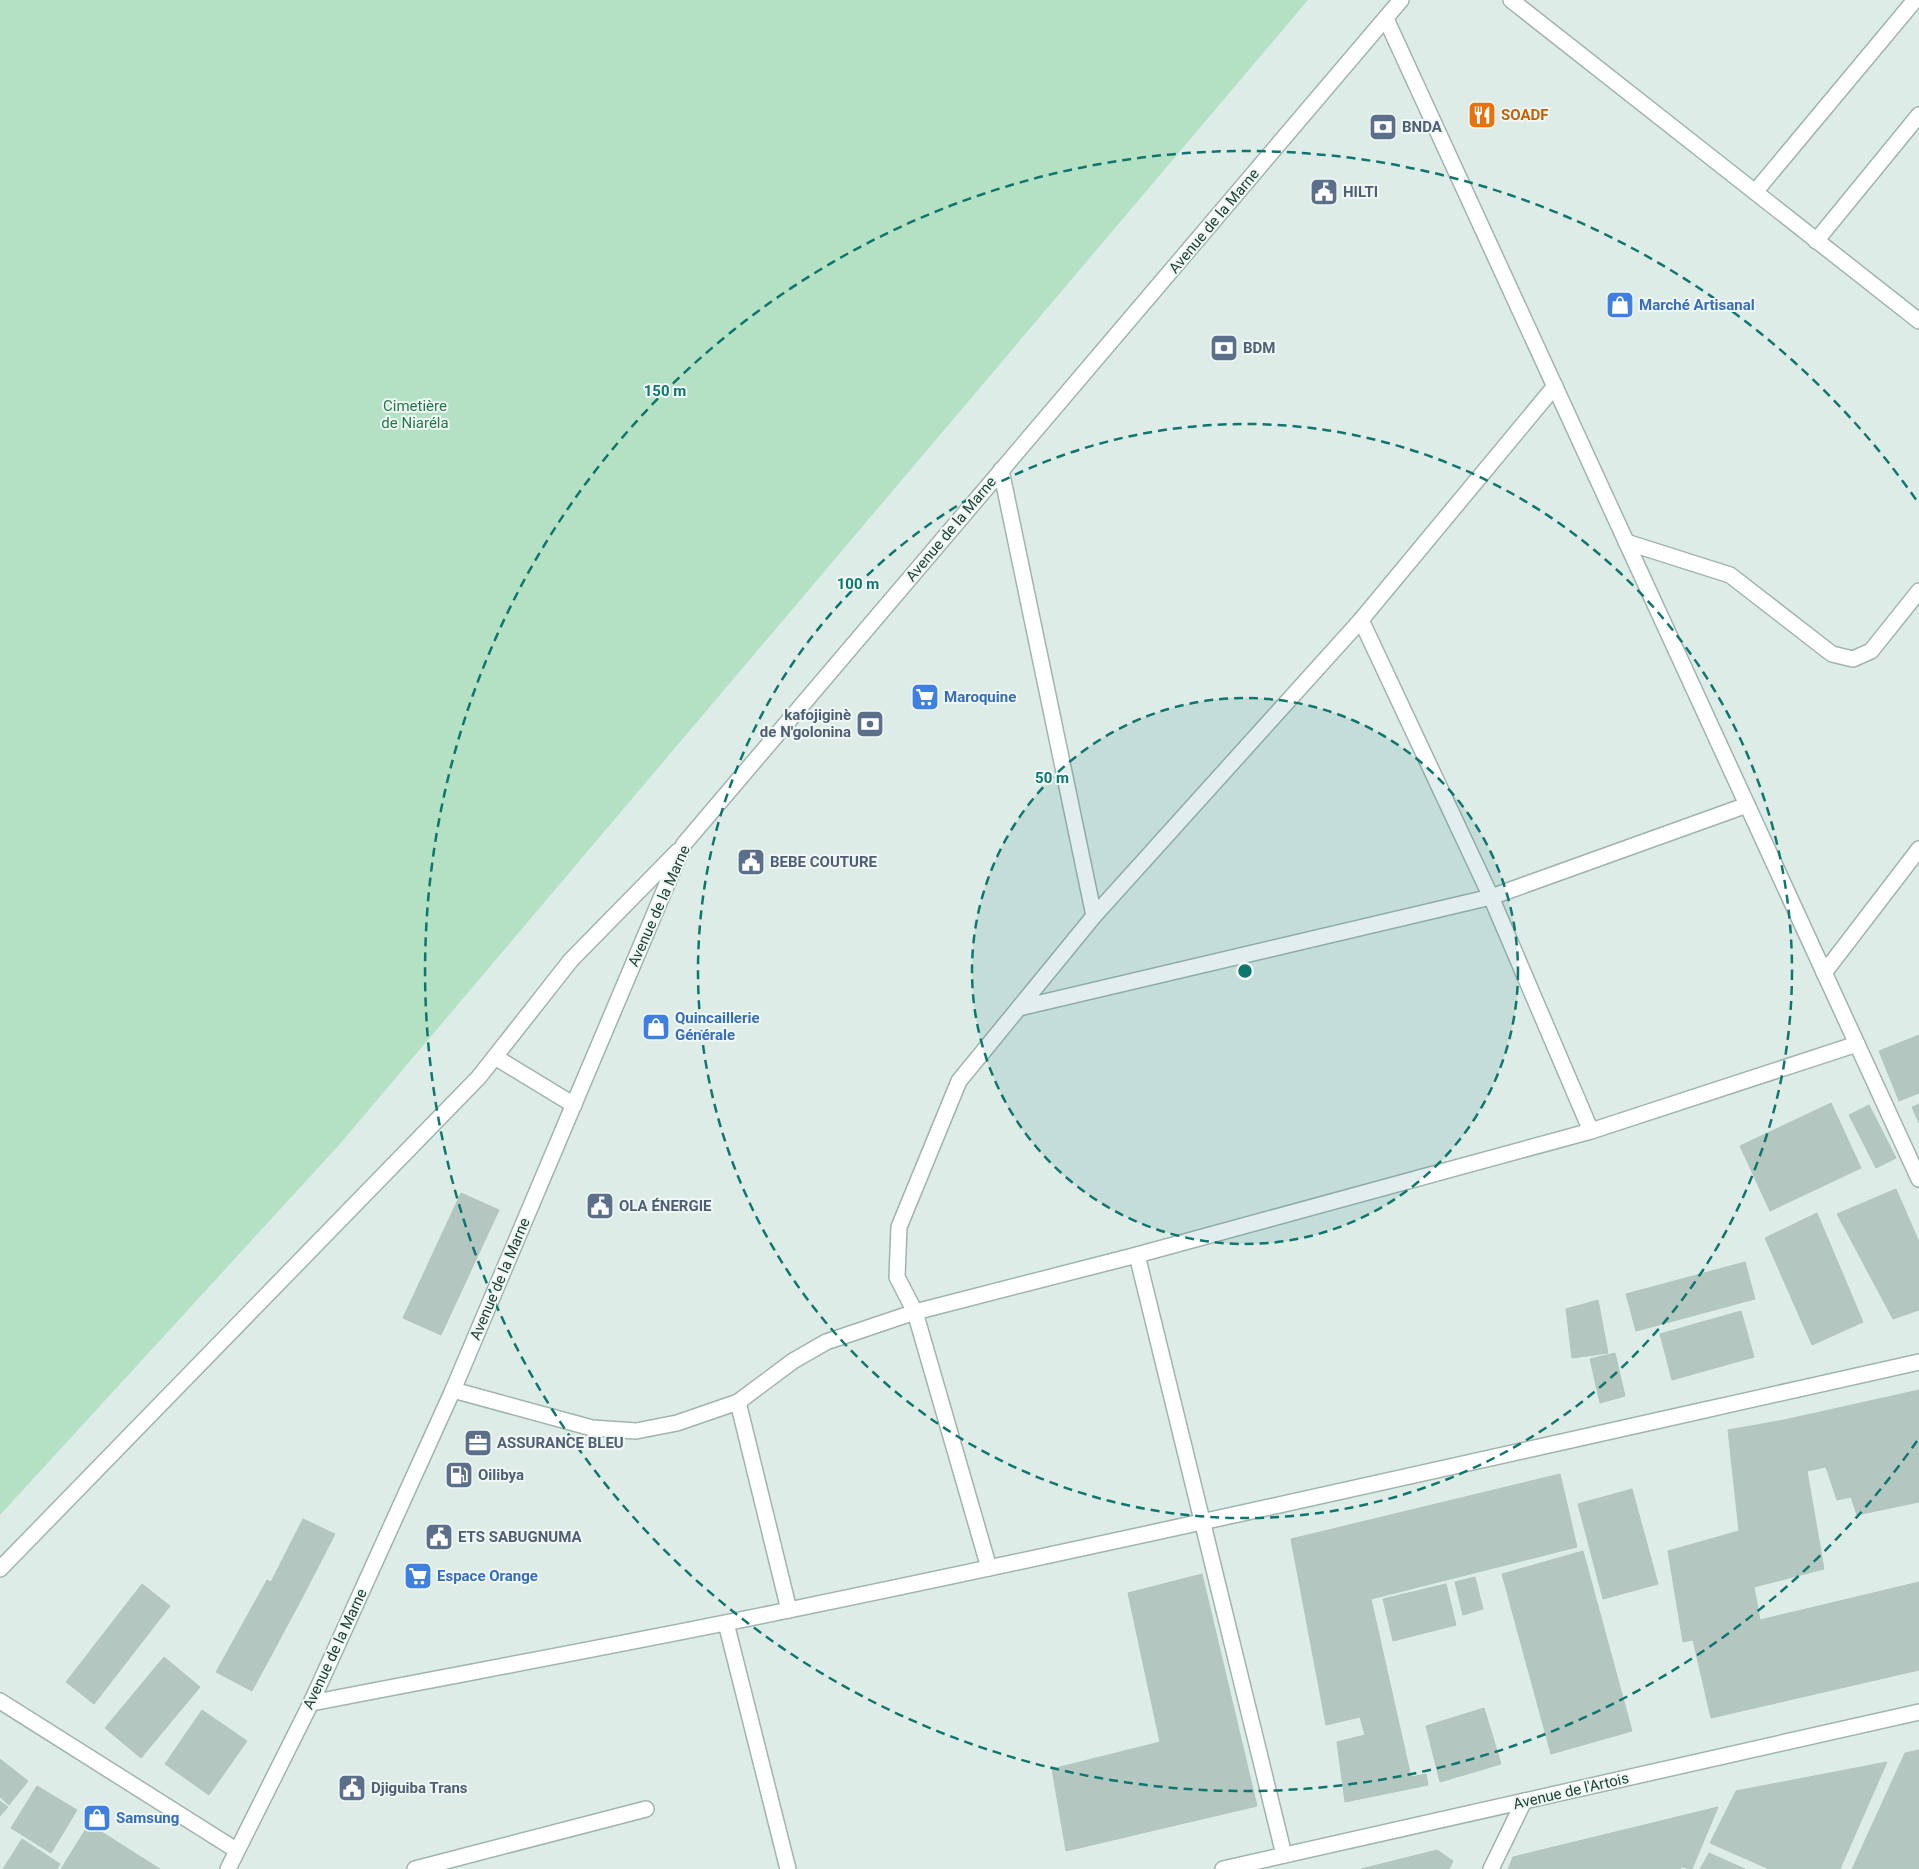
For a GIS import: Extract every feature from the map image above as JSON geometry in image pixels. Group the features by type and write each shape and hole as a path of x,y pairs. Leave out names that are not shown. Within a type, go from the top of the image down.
{"street":[{"name":"Avenue de la Marne","path":"228,1869 311,1703 453,1390 684,844 1401,0"},
{"path":"1511,0 1919,321"},
{"path":"1755,192 1915,0"},
{"path":"1386,18 1919,1180"},
{"path":"1816,241 1919,115"},
{"path":"988,1568 915,1312 897,1276 899,1227 959,1081 1094,916 1361,620 1555,386"},
{"path":"1001,470 1094,916"},
{"path":"1626,542 1730,576 1832,654 1853,659 1872,651 1919,591"},
{"path":"1361,620 1491,898 1591,1131"},
{"path":"1019,1008 1491,898 1747,805"},
{"path":"0,1570 479,1077 571,960 684,844"},
{"path":"1824,973 1919,849"},
{"path":"453,1390 592,1428 636,1431 677,1423 738,1402 793,1361 826,1342 915,1312 1137,1255 1591,1131 1857,1044"},
{"path":"495,1057 574,1105"},
{"path":"1137,1255 1284,1855"},
{"path":"311,1703 726,1623 988,1568 1919,1362"},
{"path":"738,1402 789,1610"},
{"path":"726,1623 788,1869"},
{"path":"0,1701 236,1850"},
{"name":"Avenue de l'Artois","path":"1223,1869 1919,1712"},
{"path":"1491,1869 1524,1801"},
{"path":"415,1869 646,1809"}],"green space":[{"name":"Cimetière de Niaréla","path":"0,0 1308,0 339,1145 0,1515"}],"building":[{"path":"1919,1035 1919,1093 1899,1101 1879,1051"},
{"path":"1831,1103 1861,1168 1770,1211 1740,1146"},
{"path":"1919,1104 1919,1123 1912,1107"},
{"path":"1869,1105 1896,1158 1876,1168 1849,1115"},
{"path":"1896,1189 1919,1242 1919,1310 1893,1319 1837,1214"},
{"path":"461,1193 499,1210 441,1335 403,1318"},
{"path":"1817,1213 1863,1322 1812,1345 1765,1238"},
{"path":"1745,1262 1755,1299 1636,1331 1626,1294"},
{"path":"1598,1300 1608,1353 1572,1358 1566,1309"},
{"path":"1741,1311 1754,1357 1672,1380 1660,1334"},
{"path":"1615,1353 1625,1396 1600,1403 1590,1359"},
{"path":"1919,1390 1919,1502 1857,1515 1851,1497 1837,1500 1826,1467 1807,1471 1824,1569 1754,1587 1760,1620 1919,1582 1919,1670 1711,1718 1693,1640 1683,1642 1668,1551 1739,1531 1728,1430 1784,1420"},
{"path":"1560,1474 1577,1547 1371,1599 1411,1777 1426,1774 1428,1785 1345,1802 1337,1742 1365,1735 1360,1717 1326,1725 1291,1539"},
{"path":"1632,1489 1658,1584 1603,1599 1578,1504"},
{"path":"303,1519 335,1534 302,1598 271,1582"},
{"path":"1583,1551 1632,1731 1551,1754 1502,1574"},
{"path":"1202,1574 1257,1806 1066,1851 1052,1769 1160,1742 1128,1593"},
{"path":"1475,1577 1483,1609 1463,1615 1455,1582"},
{"path":"267,1580 302,1598 252,1691 216,1672"},
{"path":"142,1584 170,1606 94,1704 66,1682"},
{"path":"1446,1584 1456,1625 1393,1641 1383,1599"},
{"path":"164,1657 200,1687 141,1758 105,1728"},
{"path":"1484,1708 1501,1764 1440,1782 1426,1726"},
{"path":"202,1710 247,1741 209,1795 165,1764"},
{"path":"1919,1750 1919,1869 1852,1869 1905,1753"},
{"path":"0,1759 28,1781 9,1805 0,1797"},
{"path":"1887,1762 1840,1869 1769,1869 1710,1843 1736,1791"},
{"path":"37,1786 77,1810 51,1853 11,1828"},
{"path":"0,1801 8,1807 0,1816"},
{"path":"1718,1807 1692,1869 1681,1867 1680,1869 1508,1869 1513,1857"},
{"path":"89,1824 160,1869 61,1869"},
{"path":"22,1839 60,1864 57,1869 3,1869"},
{"path":"1437,1850 1453,1861 1449,1869 1361,1869"},
{"path":"1709,1853 1745,1869 1700,1869"}],"place":[{"name":"SOADF","path":"1482,115"},
{"name":"BNDA","path":"1383,127"},
{"name":"HILTI","path":"1324,192"},
{"name":"Marché Artisanal","path":"1620,305"},
{"name":"BDM","path":"1224,348"},
{"name":"Maroquine","path":"925,697"},
{"name":"kafojiginè de N'golonina","path":"870,724"},
{"name":"BEBE COUTURE","path":"751,862"},
{"name":"Quincaillerie Générale","path":"656,1027"},
{"name":"OLA ÉNERGIE","path":"600,1206"},
{"name":"ASSURANCE BLEU","path":"478,1443"},
{"name":"Oilibya","path":"459,1475"},
{"name":"ETS SABUGNUMA","path":"439,1537"},
{"name":"Espace Orange","path":"418,1576"},
{"name":"Djiguiba Trans","path":"352,1788"},
{"name":"Samsung","path":"97,1818"}]}
